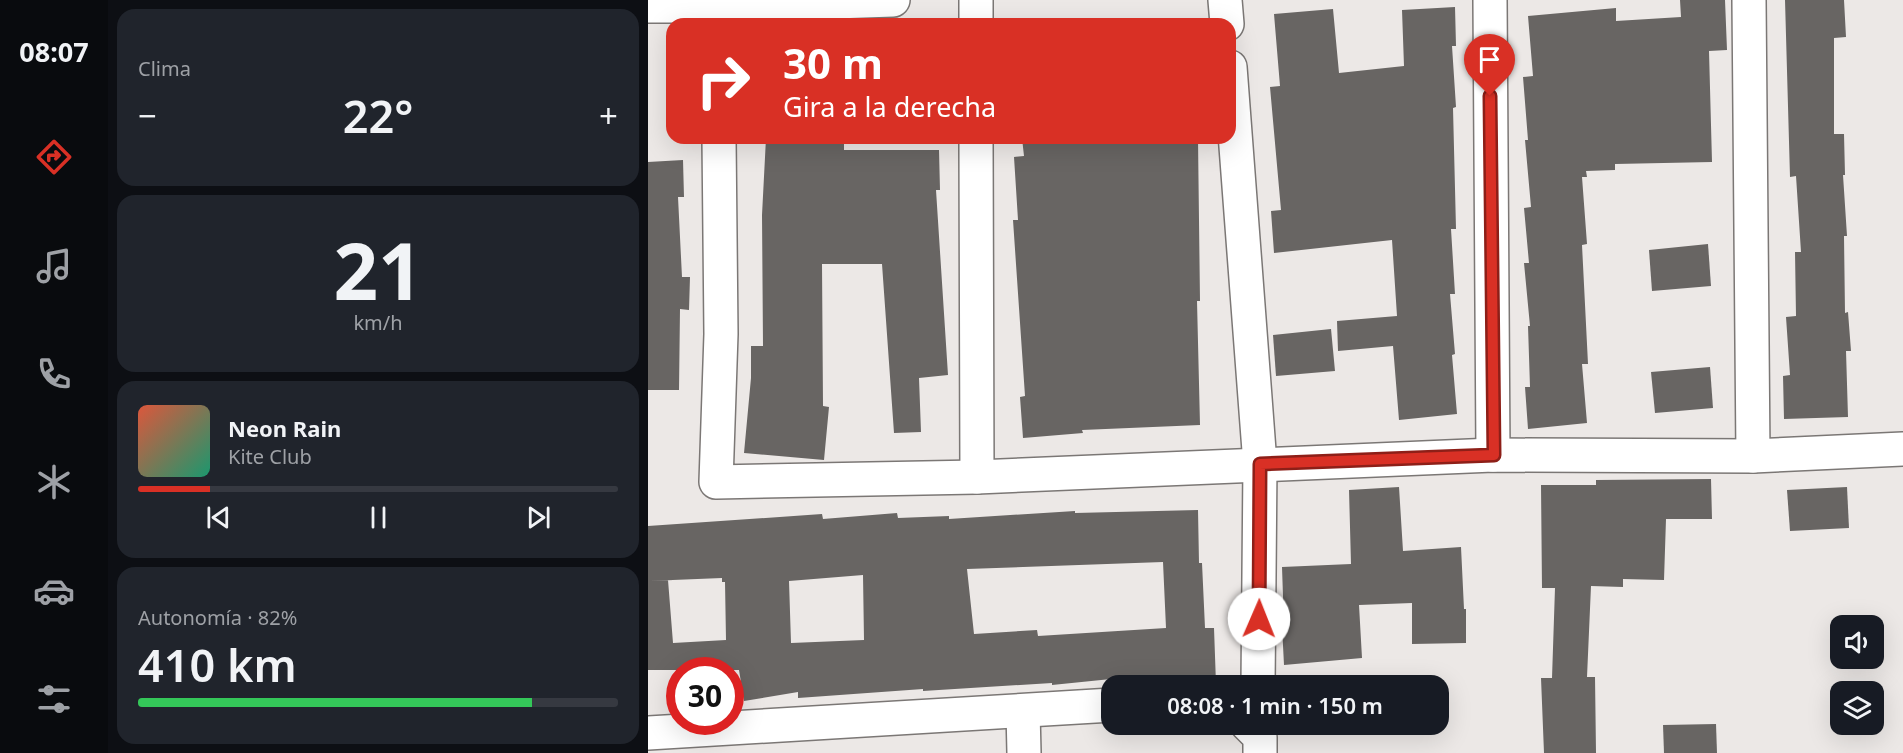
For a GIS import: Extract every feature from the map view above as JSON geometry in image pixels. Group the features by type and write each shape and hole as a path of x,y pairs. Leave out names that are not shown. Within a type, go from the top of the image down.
{"street":[{"path":"648,6 717,15 893,0"},
{"path":"976,0 976,18"},
{"path":"1225,0 1226,18"},
{"path":"1490,0 1494,455"},
{"path":"1749,0 1752,456"},
{"path":"719,144 721,334 716,482 978,477 1494,455 1752,456 1903,449"},
{"path":"976,144 978,477"},
{"path":"1236,144 1260,464 1258,675"},
{"path":"648,733 1101,706"},
{"path":"1023,711 1024,753"},
{"path":"1258,735 1260,753"}],"building":[{"path":"1680,0 1725,0 1727,50 1709,51 1712,162 1615,164 1615,170 1586,171 1587,177 1582,177 1587,244 1582,245 1588,364 1582,364 1587,423 1528,429 1525,387 1530,387 1528,326 1530,326 1524,263 1529,263 1524,208 1531,207 1525,140 1528,140 1523,77 1533,76 1528,16 1616,8 1616,21 1681,17"},
{"path":"1785,0 1844,0 1846,37 1834,38 1834,134 1844,134 1845,175 1843,175 1847,236 1844,236 1845,313 1848,312 1851,351 1846,351 1848,417 1784,419 1783,376 1790,375 1786,317 1796,316 1795,252 1801,252 1796,176 1790,177"},
{"path":"1455,7 1456,46 1452,46 1456,107 1453,108 1456,229 1451,229 1455,294 1450,294 1457,414 1399,420 1393,346 1338,351 1337,321 1397,316 1392,240 1274,253 1271,211 1281,210 1270,87 1280,86 1274,14 1333,9 1339,73 1404,66 1402,10"},
{"path":"766,144 844,144 844,150 939,150 940,190 936,190 948,375 919,378 921,432 894,433 882,264 822,264 823,406 829,407 824,460 744,453 751,378 751,346 763,346 762,215"},
{"path":"1023,144 1198,144 1200,301 1197,301 1200,425 1082,430 1083,433 1023,438 1020,397 1025,396 1013,220 1018,220 1014,157 1024,156"},
{"path":"683,160 684,197 678,197 682,277 690,277 689,310 680,309 679,390 648,390 648,162"},
{"path":"1708,244 1711,286 1652,291 1649,250"},
{"path":"1331,329 1335,371 1276,376 1273,335"},
{"path":"1710,367 1713,408 1655,413 1651,372"},
{"path":"1711,479 1712,519 1666,519 1664,580 1623,579 1623,587 1591,586 1587,677 1595,677 1596,753 1544,753 1541,678 1552,678 1555,588 1542,588 1541,485 1596,485 1596,480"},
{"path":"1399,487 1403,551 1461,547 1466,643 1412,644 1412,603 1359,605 1362,658 1284,665 1282,567 1351,564 1349,490"},
{"path":"1847,487 1849,528 1790,531 1787,490"},
{"path":"1198,510 1199,563 1202,563 1205,628 1214,628 1216,675 1101,675 1101,680 1052,685 1052,683 923,691 923,689 798,698 798,692 744,701 744,657 666,657 666,670 648,670 648,526 822,514 823,519 897,513 898,518 949,516 949,519 1075,511 1075,513","holes":["1163,562 1166,628 1038,636 1037,630 974,634 967,569","863,575 864,640 791,643 789,581","722,578 722,582 725,582 726,640 673,643 668,580"]},
{"path":"1716,724 1717,753 1664,753 1663,725"}],"route":[{"path":"1259,619 1260,464 1494,455 1490,96"}]}
